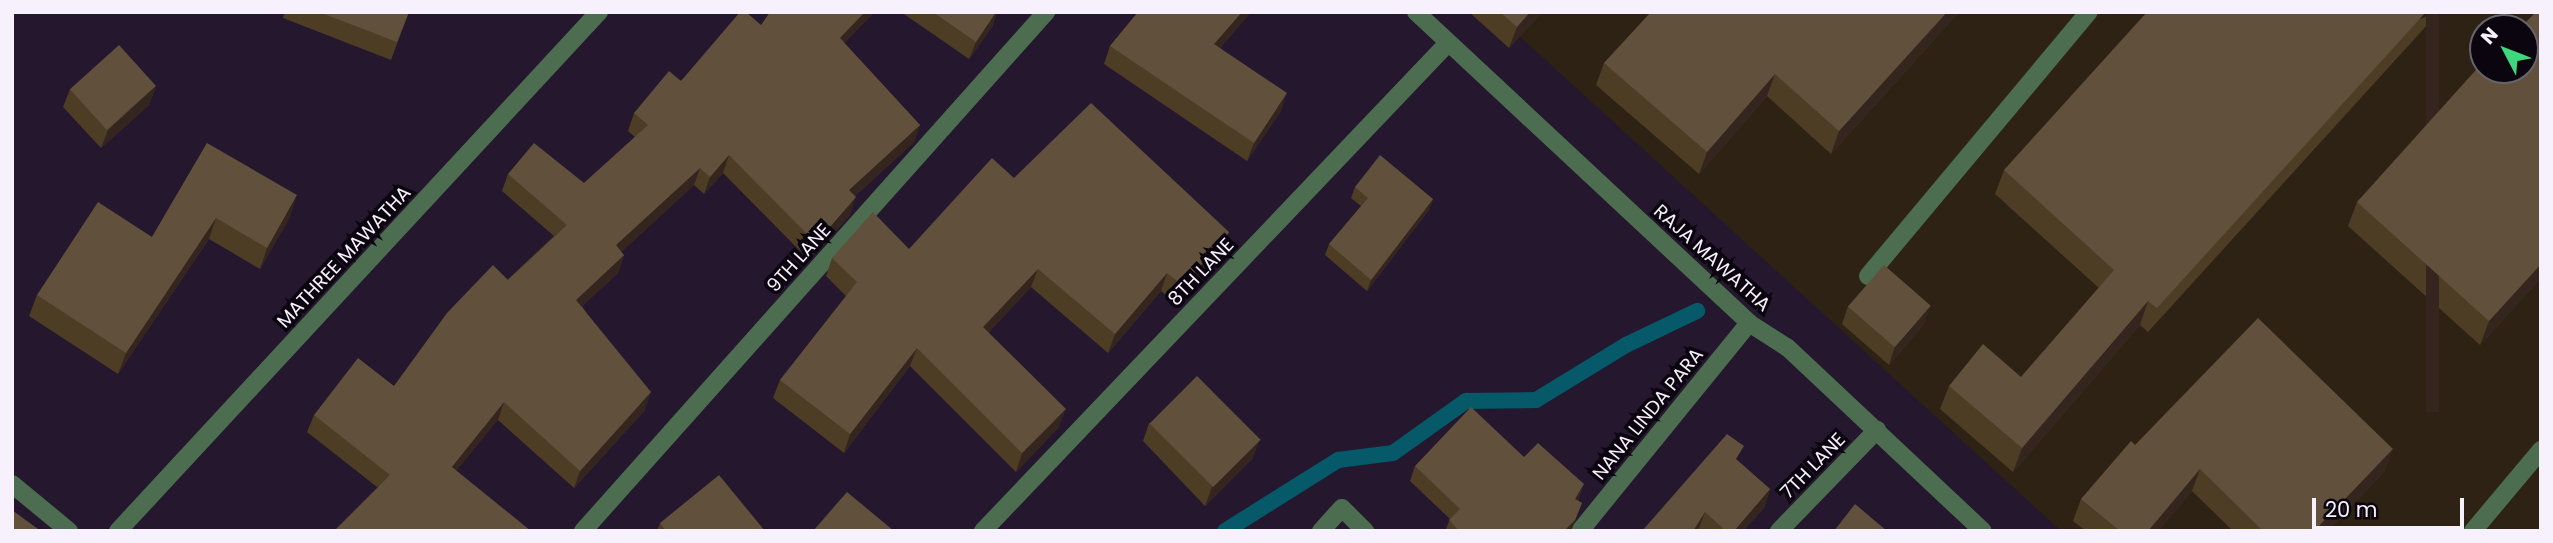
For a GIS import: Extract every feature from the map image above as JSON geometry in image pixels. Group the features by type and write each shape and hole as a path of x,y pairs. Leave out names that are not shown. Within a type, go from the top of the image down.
{"street":[{"name":"MATHREE MAWATHA","path":"118,531 599,12"},
{"name":"9TH LANE","path":"583,531 1046,12"},
{"name":"RAJA MAWATHA","path":"1416,12 1749,323 1788,348 1983,531"},
{"path":"1868,276 2090,12"},
{"name":"8TH LANE","path":"983,531 1448,43"},
{"name":"NANA LINDA PARA","path":"1580,531 1749,323"},
{"name":"7TH LANE","path":"1779,531 1878,430"},
{"path":"2473,531 2541,450"},
{"path":"12,484 69,531"},
{"path":"1321,531 1342,508 1365,531"}],"shaded area":[{"path":"1493,12 2541,12 2541,531 2061,531"}],"building":[{"path":"319,12 409,12 397,42"},
{"path":"740,12 746,12 761,25 770,12 865,12 840,38 920,125 849,190 856,197 816,243 729,155 710,177 700,168 616,245 624,255 576,300 651,392 580,471 504,402 452,467 531,531 334,531 390,475 314,415 358,358 394,386 447,313 493,265 508,280 567,225 508,174 534,143 584,183 648,125 634,113 669,71 681,81"},
{"path":"933,12 996,12 976,42"},
{"path":"1138,12 1242,12 1214,44 1287,93 1254,143 1110,46"},
{"path":"1500,12 1530,12 1517,27"},
{"path":"1651,12 1947,12 1839,131 1775,74 1707,152 1604,63"},
{"path":"2147,12 2426,12 2157,308 2148,301 2022,448 1949,386 1983,344 2021,377 2114,270 2004,170"},
{"path":"2541,12 2541,264 2489,321 2357,202 2469,78 2469,84 2539,84 2539,14 2534,14"},
{"path":"119,45 156,86 107,130 70,89"},
{"path":"1091,103 1229,232 1183,286 1167,273 1115,334 1038,269 983,327 1066,409 1022,453 917,348 850,434 780,380 857,282 832,258 873,212 909,249 992,158 1014,178"},
{"path":"207,143 297,195 267,248 216,218 126,353 37,295 98,202 152,237"},
{"path":"1380,155 1433,199 1371,280 1329,244 1368,198 1355,187"},
{"path":"1884,265 1931,306 1895,347 1848,307"},
{"path":"2258,318 2393,449 2314,531 2263,531 2200,469 2148,531 2120,531 2081,499 2131,441 2135,445"},
{"path":"1197,376 1261,440 1213,487 1150,423"},
{"path":"1471,407 1524,457 1538,443 1584,484 1575,499 1582,503 1575,520 1564,531 1459,531 1449,520 1460,509 1415,466"},
{"path":"1727,434 1744,446 1736,459 1770,489 1734,531 1726,531 1705,512 1693,531 1642,531"},
{"path":"719,475 765,531 666,531 660,523"},
{"path":"847,492 894,531 813,531"},
{"path":"1855,504 1887,531 1834,531"},
{"path":"12,510 38,529 37,531 12,531"}],"waterway":[{"path":"1225,531 1338,460 1393,453 1466,401 1536,400 1626,345 1697,311"}]}
